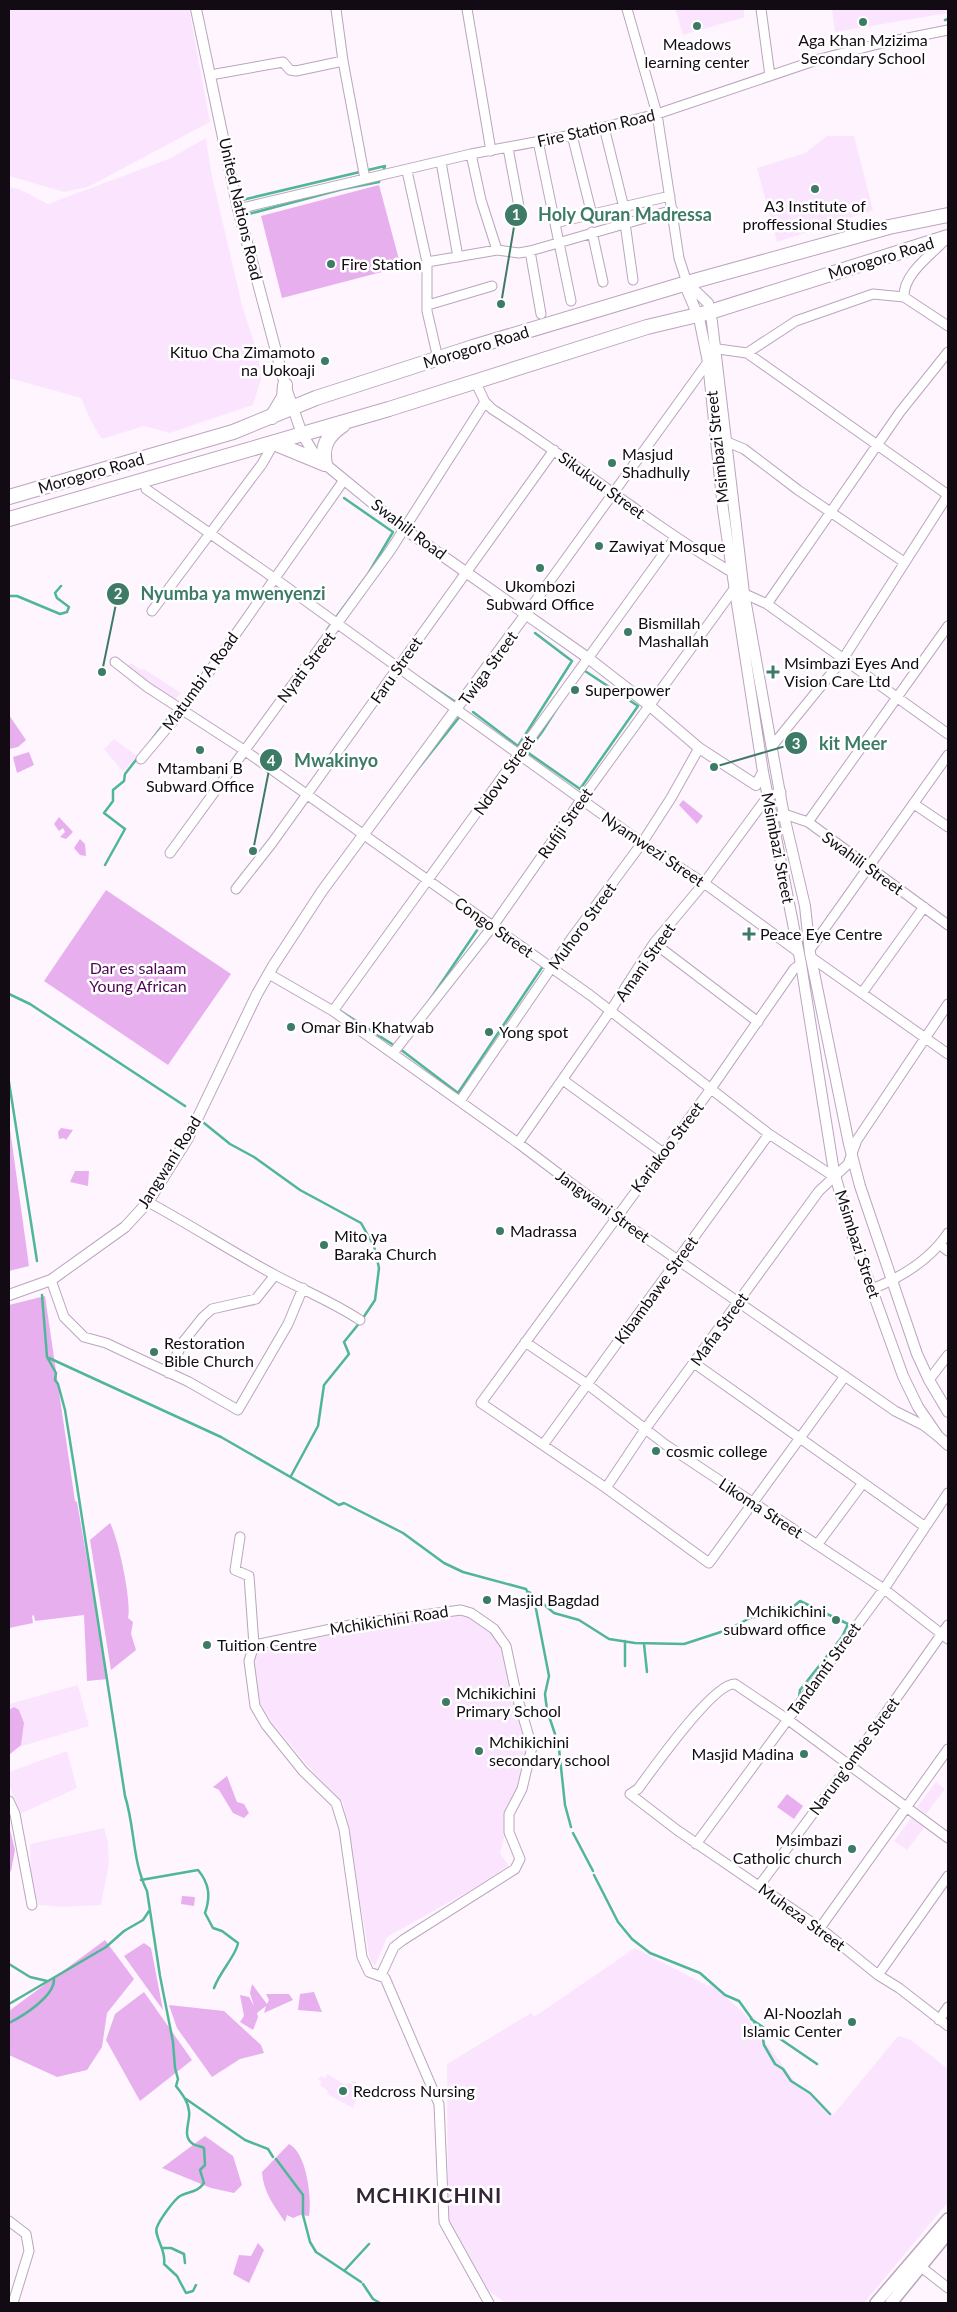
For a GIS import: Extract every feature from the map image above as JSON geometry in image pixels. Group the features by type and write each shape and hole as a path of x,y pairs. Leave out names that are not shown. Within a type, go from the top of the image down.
{"highway":[{"name":"Morogoro Road","path":"9,498 233,432 316,398 473,347 687,283 889,227 948,215"},
{"name":"Morogoro Road","path":"9,519 274,443 647,327 704,314 948,237"},
{"path":"272,417 284,397 285,385 300,395 316,398"},
{"path":"325,464 322,452 324,446 332,434 350,420"},
{"path":"274,443 325,464"}],"main road":[{"path":"891,2303 948,2219"},
{"path":"876,2303 948,2233"}],"street":[{"name":"United Nations Road","path":"196,9 238,210 285,385 302,434"},
{"path":"336,9 343,61 365,179"},
{"path":"467,9 491,151"},
{"path":"627,9 656,114 673,210 679,258 687,283 708,303 704,314"},
{"path":"761,9 770,76"},
{"name":"Fire Station Road","path":"238,210 365,179 407,171 471,154 572,135 656,114 770,76 878,44 948,30"},
{"path":"216,74 283,62 290,70 296,71 343,61"},
{"path":"604,127 624,208"},
{"path":"572,135 592,215"},
{"path":"538,141 555,223 561,242 571,301"},
{"path":"508,148 521,217"},
{"path":"471,154 481,200 497,250"},
{"path":"441,162 458,257"},
{"path":"407,171 427,262 427,311 436,350"},
{"path":"555,223 670,196"},
{"path":"427,262 497,250 519,253 530,251 673,210"},
{"path":"625,223 633,280"},
{"path":"592,232 603,282"},
{"path":"904,296 904,287 910,277 948,237"},
{"path":"530,251 541,314"},
{"path":"428,305 492,286"},
{"path":"747,353 804,318 873,294 904,296 948,326"},
{"name":"Msimbazi Street","path":"704,314 717,349 743,571 739,591 763,772 801,964 835,1173 854,1240 903,1376 918,1407 938,1436 948,1445"},
{"name":"Msimbazi Street","path":"704,314 705,349 732,571 739,591 773,744 784,816 805,906 812,953 852,1156 860,1186 892,1280 929,1380 948,1412"},
{"path":"705,349 747,353 948,495 842,659 773,744"},
{"path":"766,604 900,412 948,352"},
{"name":"Twiga Street","path":"269,974 322,890 457,710 708,362"},
{"path":"476,381 485,402"},
{"name":"Sikukuu Street","path":"485,402 676,538 732,571"},
{"name":"Nyati Street","path":"170,853 390,550 485,402"},
{"name":"Swahili Road","path":"302,434 313,452 325,464 403,528 526,614"},
{"path":"716,436 744,448 798,490 904,562"},
{"path":"152,611 262,464 274,443"},
{"name":"Faru Street","path":"236,889 272,844 554,450"},
{"name":"Matumbi A Road","path":"141,759 183,709 344,480"},
{"name":"Nyamwezi Street","path":"146,489 274,578 581,800 642,843 704,883 798,951"},
{"name":"Ndovu Street","path":"333,1011 676,538"},
{"path":"732,571 743,571"},
{"path":"739,591 766,604 948,734"},
{"name":"Rufiji Street","path":"392,1053 493,926 581,800 650,706 739,591"},
{"path":"526,614 588,658 650,706 699,748 756,785 763,772"},
{"path":"808,822 948,626"},
{"name":"Congo Street","path":"115,662 147,687 244,750 552,967 611,1010 710,1090 769,1134 819,1169 830,1174 835,1173"},
{"name":"Muhoro Street","path":"460,1101 552,967 642,843 671,798 699,748"},
{"path":"948,755 868,868 812,953 862,993 948,1054"},
{"path":"768,796 781,792"},
{"name":"Amani Street","path":"518,1143 611,1010 654,944 704,883 768,796"},
{"path":"914,804 948,827"},
{"name":"Swahili Street","path":"772,818 784,816 808,822 948,925"},
{"path":"862,993 924,908"},
{"path":"654,944 758,1022"},
{"name":"Kariakoo Street","path":"543,1445 481,1403 662,1152 710,1090 794,969 801,964"},
{"name":"Jangwani Street","path":"269,974 333,1011 460,1101 677,1260 895,1411 923,1425 938,1436"},
{"name":"Jangwani Road","path":"9,1295 51,1280 125,1227 148,1202 188,1138 252,1002 269,974"},
{"path":"925,1039 948,1004"},
{"name":"Mafia Street","path":"606,1488 646,1428 819,1191 835,1173 848,1164 861,1134 925,1039"},
{"path":"563,1080 662,1152"},
{"name":"Kibambawe Street","path":"543,1445 769,1134"},
{"path":"148,1202 200,1230 275,1275 303,1288 360,1320"},
{"path":"872,1289 892,1280 930,1255 948,1233"},
{"path":"940,1245 948,1251"},
{"path":"168,1373 182,1342 203,1317 212,1310 256,1299 275,1275"},
{"path":"51,1280 64,1317 79,1334 106,1342 238,1410 284,1332 303,1288"},
{"name":"Likoma Street","path":"525,1342 587,1384 684,1458 755,1502 884,1589 945,1636"},
{"path":"929,1380 948,1355"},
{"path":"694,1363 924,1526"},
{"path":"543,1445 710,1563 845,1376"},
{"path":"817,1545 863,1483"},
{"name":"Tandamti Street","path":"696,1844 884,1589 924,1526 948,1493"},
{"path":"240,1537 235,1570 249,1576 254,1645 249,1661 255,1706 266,1724 303,1771 336,1803 344,1829 362,1957 369,1972 385,1978 438,2104 444,2222 489,2303"},
{"name":"Mchikichini Road","path":"254,1645 355,1624 454,1610 471,1613 485,1622 494,1629 506,1646 532,1752 522,1789 509,1814 509,1832 520,1859 518,1865 486,1888 398,1944 389,1956 381,1975"},
{"name":"Narung'ombe Street","path":"759,1886 945,1636 948,1625"},
{"name":"Muheza Street","path":"787,1719 736,1684 730,1683 703,1707 678,1735 638,1789 630,1794 696,1844 820,1928 878,1975 899,1988 948,2026"},
{"path":"787,1719 948,1838"},
{"path":"820,1928 948,1749"},
{"path":"9,1801 14,1814 32,1905"},
{"path":"878,1975 948,1876"},
{"path":"939,2020 948,2007"},
{"path":"9,2221 26,2234 29,2251 13,2303"},
{"path":"918,2264 948,2288"}],"shaded area":[{"path":"9,9 189,9 210,122 88,187 64,192 9,176"},
{"name":"Meadows learning center","path":"675,9 743,9 745,17 683,35"},
{"name":"Aga Khan Mzizima Secondary School","path":"832,9 948,9 948,13 835,32"},
{"name":"A3 Institute of proffessional Studies","path":"827,136 854,136 873,210 777,242 757,168 805,153"},
{"path":"206,138 211,172 242,305 258,355 261,379 253,405 170,433 144,426 102,439 92,423 81,398 9,378 9,187 19,189 48,204 171,158"},
{"path":"131,663 141,670 144,669 181,693 174,701 127,667"},
{"path":"114,739 137,756 123,772 104,749"},
{"path":"463,1610 492,1630 502,1647 531,1746 500,1853 510,1868 387,1937 375,1966 370,1960 343,1802 314,1773 269,1719 260,1703 253,1670 255,1656 259,1645 359,1626"},
{"path":"78,1685 89,1726 9,1750 9,1704"},
{"path":"67,1751 77,1788 20,1814 9,1785 9,1772"},
{"path":"936,1782 945,1789 926,1814 917,1807"},
{"path":"912,1817 925,1827 907,1850 894,1841"},
{"path":"104,1828 108,1842 109,1863 101,1905 62,1907 39,1905 31,1879 30,1844"},
{"path":"635,1948 708,1986 710,1984 742,2011 793,2079 833,2115 898,2036 911,2040 948,2069 948,2202 864,2303 505,2303 488,2290 448,2219 447,2064 531,2013 534,2017"},
{"name":"Redcross Nursing","path":"327,2074 346,2085 348,2083 351,2084 353,2081 361,2085 353,2108 327,2094 328,2091 320,2085 322,2082 318,2080 321,2076 325,2078"}],"green space":[{"path":"379,185 401,267 282,298 261,216"},
{"path":"9,715 26,740 18,747 9,749"},
{"path":"29,752 34,765 17,773 13,757"},
{"path":"683,800 703,816 697,824 679,805"},
{"path":"59,817 73,832 66,839 60,837 65,832 63,828 59,831 54,824"},
{"path":"80,839 85,844 86,856 80,855 74,848"},
{"name":"Dar es salaam Young African","path":"106,890 231,974 168,1065 44,981"},
{"path":"9,1122 29,1266 9,1271"},
{"path":"61,1128 73,1130 66,1140 64,1138 59,1139 58,1132"},
{"path":"75,1171 89,1171 88,1186 70,1182"},
{"path":"45,1296 75,1501 77,1502 108,1679 87,1681 84,1615 35,1621 34,1615 32,1616 33,1623 9,1628 9,1305"},
{"path":"110,1523 117,1541 124,1570 129,1610 128,1618 133,1622 131,1634 136,1650 111,1670 90,1540"},
{"path":"14,1707 19,1710 24,1723 21,1745 9,1755 9,1710"},
{"path":"227,1776 237,1802 244,1804 249,1813 244,1818 233,1813 219,1790 213,1787"},
{"path":"787,1794 803,1806 794,1819 777,1807"},
{"path":"9,1826 15,1850 11,1871 9,1872"},
{"path":"182,1896 195,1897 194,1906 181,1904"},
{"path":"105,1940 134,1979 107,2013 102,2047 87,2070 57,2077 9,2055 9,2011"},
{"path":"144,1943 151,1948 163,2010 124,1956"},
{"path":"252,1984 267,2004 269,2000 266,1994 289,1994 293,2000 264,2013 266,2006 257,2013 258,2017 253,2030 240,2022 244,2016 240,1995 249,1997 254,2006 250,1993"},
{"path":"144,1992 192,2060 140,2101 106,2040 115,2014"},
{"path":"314,1992 322,2012 298,2010 300,1994"},
{"path":"169,2005 224,2011 261,2045 264,2053 240,2059 212,2077 177,2028"},
{"path":"205,2136 233,2156 242,2185 234,2193 211,2188 162,2168"},
{"path":"289,2144 295,2149 304,2166 309,2188 310,2208 309,2216 300,2215 293,2218 287,2215 285,2222 267,2192 262,2172"},
{"path":"258,2243 264,2250 249,2283 233,2274 239,2255 251,2256"}],"waterway":[{"path":"242,200 385,166 383,172"},
{"path":"245,215 343,189 379,182 380,177"},
{"path":"337,616 368,574 393,532 344,498"},
{"path":"9,596 17,596 60,614 67,612 69,607 57,598 55,593 61,586"},
{"path":"325,633 331,624"},
{"path":"473,712 518,746 572,661 535,633"},
{"path":"582,669 638,706 580,789 527,752 582,669"},
{"path":"421,679 454,701"},
{"path":"281,694 288,684"},
{"path":"150,742 172,713"},
{"path":"413,775 461,715"},
{"path":"105,865 125,829 104,813 113,801 113,790 124,781 125,774 139,756"},
{"path":"429,1001 481,922"},
{"path":"400,1049 458,1093 543,966"},
{"path":"9,994 30,1004 185,1106"},
{"path":"339,1010 395,1046"},
{"path":"9,1082 37,1261"},
{"path":"204,1123 230,1144 254,1157 300,1190 361,1223 374,1246 379,1268 375,1300 344,1342 349,1354 324,1385 318,1426 291,1476"},
{"path":"42,1295 47,1357 56,1373 55,1380 58,1384 65,1410 125,1796 131,1820 136,1856 147,1891 160,1976 173,2042 178,2079 176,2086 188,2107 187,2133 189,2141 204,2148 205,2165 200,2170 204,2183 199,2189 180,2196 174,2201 156,2230 164,2254 164,2264 177,2276 186,2293 193,2291 196,2285"},
{"path":"49,1358 221,1437 339,1505 344,1503 403,1533 444,1563 463,1572 526,1589 536,1609 549,1676 545,1694 547,1710 555,1734"},
{"path":"529,1592 554,1613 579,1620 609,1639 635,1643 684,1644 727,1630 752,1617 757,1617 773,1607 782,1611 788,1610 800,1601 848,1624 842,1637 800,1690 799,1698 784,1714"},
{"path":"625,1641 625,1666"},
{"path":"644,1644 647,1672"},
{"path":"558,1739 565,1805 571,1827"},
{"path":"573,1833 593,1871"},
{"path":"141,1880 198,1870 202,1875 208,1890 205,1913 213,1928 222,1931 238,1943 235,1953 214,1988"},
{"path":"594,1875 618,1922 632,1939 650,1953 700,1973 725,1995 739,2001 762,2033 764,2045 775,2064 783,2069 791,2081 810,2093 830,2114"},
{"path":"9,2004 106,1947 124,1931 143,1920 149,1911"},
{"path":"9,1964 30,1977 47,1981"},
{"path":"9,2023 22,2016 44,1999 53,1985 54,1979"},
{"path":"751,2019 817,2064"},
{"path":"186,2099 245,2140 268,2149 273,2157"},
{"path":"276,2159 303,2195 303,2215 310,2242 316,2252 361,2282"},
{"path":"345,2270 369,2244"},
{"path":"163,2248 171,2248 184,2254 185,2263"},
{"path":"363,2284 373,2299 380,2303"}],"place":[{"name":"Aga Khan Mzizima Secondary School","path":"863,22"},
{"name":"Meadows learning center","path":"697,26"},
{"name":"A3 Institute of proffessional Studies","path":"815,189"},
{"name":"Fire Station","path":"331,264"},
{"name":"Holy Quran Madressa","path":"501,304"},
{"name":"Kituo Cha Zimamoto na Uokoaji","path":"325,361"},
{"name":"Masjud Shadhully","path":"612,463"},
{"name":"Zawiyat Mosque","path":"599,546"},
{"name":"Ukombozi Subward Office","path":"540,568"},
{"name":"Bismillah Mashallah","path":"628,632"},
{"name":"Nyumba ya mwenyenzi","path":"102,672"},
{"name":"Msimbazi Eyes And Vision Care Ltd","path":"773,672"},
{"name":"Superpower","path":"575,690"},
{"name":"Mtambani B Subward Office","path":"200,750"},
{"name":"kit Meer","path":"714,767"},
{"name":"Mwakinyo","path":"253,851"},
{"name":"Peace Eye Centre","path":"749,934"},
{"name":"Omar Bin Khatwab","path":"291,1027"},
{"name":"Yong spot","path":"489,1032"},
{"name":"Madrassa","path":"500,1231"},
{"name":"Mito ya Baraka Church","path":"324,1245"},
{"name":"Restoration Bible Church","path":"154,1352"},
{"name":"cosmic college","path":"656,1451"},
{"name":"Masjid Bagdad","path":"487,1600"},
{"name":"Mchikichini subward office","path":"836,1620"},
{"name":"Tuition Centre","path":"207,1645"},
{"name":"Mchikichini Primary School","path":"446,1702"},
{"name":"Mchikichini secondary school","path":"479,1751"},
{"name":"Masjid Madina","path":"804,1754"},
{"name":"Msimbazi Catholic church","path":"852,1849"},
{"name":"Al-Noozlah Islamic Center","path":"852,2022"},
{"name":"Redcross Nursing","path":"343,2091"}],"district":[{"name":"MCHIKICHINI","path":"429,2196"}]}
